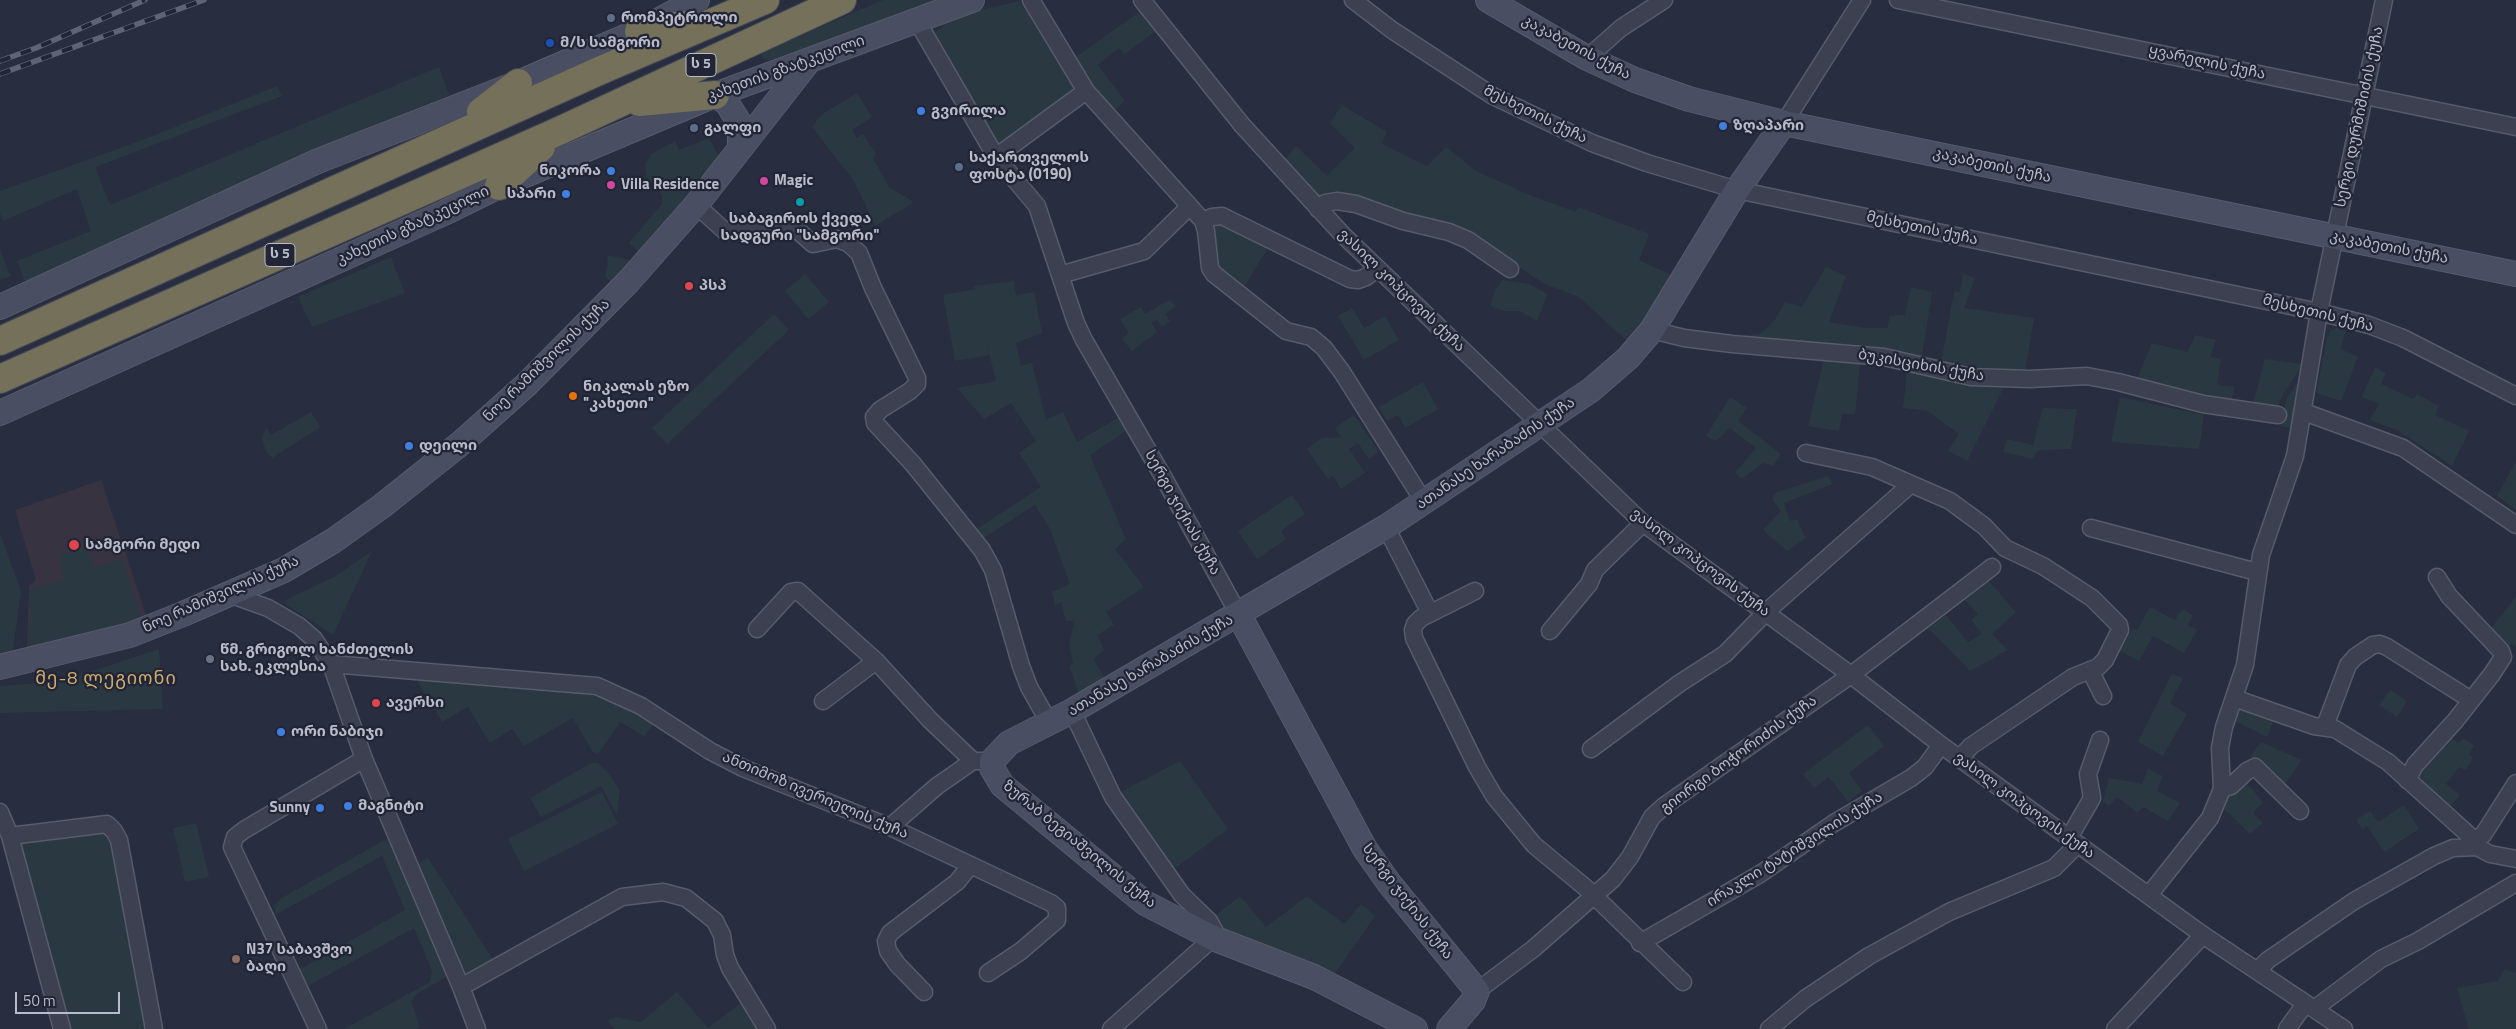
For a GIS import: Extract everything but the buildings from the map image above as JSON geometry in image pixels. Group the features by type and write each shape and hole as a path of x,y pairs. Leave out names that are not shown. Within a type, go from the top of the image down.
{"highway":[{"name":"ს 5","path":"0,341 599,71 765,0"},
{"name":"კახეთის გზატკეცილი","path":"0,379 620,104 842,0"},
{"path":"639,31 723,19"},
{"path":"451,137 518,83"},
{"path":"620,104 715,95"},
{"path":"498,186 559,131"}],"street":[{"path":"0,307 318,161 518,83 639,31 697,0"},
{"name":"კახეთის გზატკეცილი","path":"0,413 435,217 498,186 715,95 972,0"},
{"path":"1031,0 1086,91 1203,221 1210,268 1214,274 1286,331 1311,337 1324,348 1342,372 1424,502"},
{"name":"ვასილ კოპცოვის ქუჩა","path":"1142,0 1242,125 1318,209 1377,269 1643,523 1851,675 1941,745 2203,935 2344,1029"},
{"name":"მესხეთის ქუჩა","path":"1353,0 1471,84 1516,108 1592,143 1638,160 1737,190 2319,312 2369,325 2403,338 2516,396"},
{"name":"კაკაბეთის ქუჩა","path":"1488,0 1587,58 1664,91 1784,123 2516,274"},
{"path":"1587,58 1621,28 1664,0"},
{"name":"ათანასე ხარაბაძის ქუჩა","path":"890,827 937,786 982,761 1009,743 1050,724 1239,615 1386,527 1591,390 1628,358 1652,330 1737,190 1784,123 1862,0"},
{"name":"ყვარელის ქუჩა","path":"1898,0 2516,127"},
{"name":"სერგი დურმიშიძის ქუჩა","path":"2222,789 2220,748 2224,727 2248,648 2257,572 2295,456 2304,412 2319,312 2384,0"},
{"name":"სერგი ჯიქიას ქუჩა","path":"916,21 996,157 1037,206 1076,323 1084,340 1165,480 1365,849 1405,904 1477,990"},
{"name":"ნოე რამიშვილის ქუჩა","path":"0,667 130,635 229,594 284,570 333,541 382,506 461,443 526,385 628,282 696,205 808,62"},
{"path":"996,157 1086,91"},
{"path":"715,95 726,103 737,118 742,136 740,147"},
{"path":"1318,209 1325,203 1337,201 1356,204 1402,222 1450,232 1468,240 1510,270"},
{"path":"696,205 726,232 788,222 813,244 837,240 848,243 859,253 873,288 917,378 917,384 910,391 880,410 874,417 876,423 925,479 982,550 994,570 1021,666 1029,687 1050,724"},
{"path":"1060,275 1144,251 1189,207"},
{"path":"1203,221 1212,216 1222,216 1350,279 1358,280 1377,269"},
{"name":"ბუკისციხის ქუჩა","path":"1652,330 1684,338 1732,344 1884,357 1971,377 2030,379 2087,376 2203,404 2278,415"},
{"path":"2304,412 2404,448 2516,525"},
{"path":"1806,453 1872,467 1950,501 1979,521 2005,548 2043,566 2092,598 2115,620 2120,630 2104,660 2098,666 2073,677 1971,746 1960,758"},
{"path":"1591,749 1680,683 1726,654 1766,612 1910,485"},
{"path":"1550,631 1589,584 1595,570 1643,523"},
{"path":"1386,527 1430,613"},
{"path":"2090,528 2257,572"},
{"name":"გიორგი ბოჭორიძის ქუჩა","path":"1449,1029 1473,1001 1477,990 1533,949 1624,867 1652,817 1664,806 1851,675 1992,567"},
{"path":"2407,780 2415,765 2472,700 2501,663 2503,657 2501,651 2449,596 2437,577"},
{"name":"ზურაბ ბეგიაშვილის ქუჩა","path":"757,629 791,592 798,591 876,661 930,720 992,768 1002,785 1145,903 1213,938 1314,977 1415,1029"},
{"path":"1475,591 1430,613 1415,624 1414,638 1487,785 1534,845 1593,896 1640,943 1683,982"},
{"path":"229,594 268,608 299,626 314,639 331,664 364,759 477,1029"},
{"path":"2325,726 2348,665 2355,657 2372,645 2380,644 2387,647 2472,700"},
{"path":"823,701 876,661"},
{"name":"ანთიმოზ ივერიელის ქუჩა","path":"331,664 597,686 641,706 710,751 743,768 890,827 1051,903 1058,911 1057,920 1021,951 988,973"},
{"path":"2090,670 2103,696"},
{"path":"2234,698 2314,726 2325,726 2334,729 2388,762 2476,844 2490,854 2516,859"},
{"path":"1072,711 1113,797 1182,895 1214,928 1213,938 1111,1029"},
{"path":"1769,1029 1805,999 1869,956 1949,912 2054,868 2073,841 2092,798 2088,774 2100,740"},
{"name":"ირაკლი ტატიშვილის ქუჩა","path":"1640,943 1760,874 1834,823 1911,778 1925,767 1941,745"},
{"path":"318,1029 232,847 235,837 244,830 364,759"},
{"path":"2149,895 2210,818 2222,789 2231,786 2247,771 2255,767 2300,811"},
{"path":"2257,971 2268,960 2354,901 2434,856 2453,848 2476,844 2516,783"},
{"path":"0,812 10,836 62,1029"},
{"path":"10,836 107,824 114,831 119,840 154,1029"},
{"path":"924,992 888,951 886,941 890,932 957,882 970,866"},
{"path":"2287,1029 2310,1007 2381,959 2424,937 2516,883"},
{"path":"461,987 622,897 663,892 686,898 715,921 722,935 725,955 730,968 767,1029"},
{"path":"2115,1029 2203,935"}],"shaded area":[{"path":"883,0 943,0 830,43 771,60 765,60 761,55 765,51"},
{"path":"1020,1 1075,86 1051,108 997,147 931,35 946,24 980,10"},
{"path":"1142,10 1157,30 1125,54 1119,48 1098,65 1125,101 1114,111 1073,59"},
{"path":"439,67 449,95 337,141 27,287 17,261 91,231 77,189 3,221 0,213 0,191 140,141 277,86 282,96 95,167 110,205"},
{"path":"857,93 872,117 852,130 856,138 863,134 876,154 873,158 889,187 914,202 875,226 854,181 812,127 822,114"},
{"path":"1342,105 1387,132 1382,144 1427,166 1446,147 1476,171 1527,194 1576,212 1578,207 1649,234 1639,260 1671,275 1636,333 1628,342 1579,297 1545,284 1472,237 1310,194 1283,162 1296,146 1327,176 1355,148 1330,123"},
{"path":"709,138 719,157 613,284 605,276 608,265 607,255 630,260 638,251 629,243 662,204 662,195 646,176 645,165 651,154 675,141 679,150"},
{"path":"1218,221 1271,243 1241,292 1220,275 1208,232 1213,223"},
{"path":"0,250 11,276 0,280"},
{"path":"391,257 405,293 312,327 298,297"},
{"path":"1826,267 1846,276 1829,322 1866,328 1887,328 1890,316 1905,315 1911,287 1932,292 1921,362 1893,352 1846,345 1725,337 1760,334 1774,321 1785,302 1802,307"},
{"path":"805,274 829,302 808,319 785,291"},
{"path":"1963,274 1975,278 1964,308 2034,318 2025,372 1941,363 1954,292 1960,292"},
{"path":"1502,280 1529,284 1548,294 1537,321 1520,311 1505,311 1490,306 1495,291"},
{"path":"1014,281 1016,295 1034,292 1042,333 1016,343 1021,366 1032,363 1046,420 1063,412 1077,442 1121,416 1129,429 1090,455 1126,539 1115,549 1144,587 1106,612 1114,625 1097,635 1104,650 1093,659 1106,680 1080,696 1069,666 1073,663 1069,645 1074,621 1066,621 1061,602 1055,605 1052,592 1070,584 1050,529 1035,505 979,541 972,532 1041,487 1019,453 1036,441 1011,403 984,419 957,388 996,381 987,344 989,355 955,361 943,295 975,289 974,286"},
{"path":"1169,300 1176,306 1166,314 1170,321 1162,327 1157,320 1151,322 1157,332 1132,351 1122,339 1129,333 1120,319 1141,307 1145,314"},
{"path":"1352,308 1364,328 1385,316 1399,340 1364,360 1338,316"},
{"path":"774,314 789,330 667,444 652,428"},
{"path":"2338,327 2346,330 2341,349 2358,357 2341,401 2316,393 2327,338 2330,332"},
{"path":"2195,335 2216,340 2210,357 2221,359 2217,385 2234,387 2231,405 2137,379 2152,343 2187,352"},
{"path":"1824,359 1860,364 1855,414 1842,414 1839,431 1808,426"},
{"path":"2265,359 2303,364 2281,398 2277,411 2252,408"},
{"path":"2375,367 2386,373 2381,384 2413,399 2417,394 2439,406 2435,415 2469,431 2452,466 2397,430 2370,420 2379,404 2362,397"},
{"path":"2305,371 2293,428 2280,426 2287,398"},
{"path":"1907,372 2005,385 1967,461 1948,451 1959,434 1928,411 1903,408"},
{"path":"1423,382 1438,409 1405,428 1398,415 1387,421 1379,407"},
{"path":"1730,397 1747,408 1738,421 1781,454 1773,466 1763,463 1742,479 1735,473 1756,448 1730,428 1716,441 1706,436"},
{"path":"2120,397 2204,415 2199,449 2111,442"},
{"path":"2043,408 2077,409 2071,449 2038,450 2033,459 2003,452 2007,439 2033,445"},
{"path":"311,412 320,427 272,458 266,451 262,439 266,427 271,435"},
{"path":"1354,415 1379,452 1369,459 1358,443 1349,449 1365,473 1341,489 1333,476 1328,479 1307,449 1322,438 1341,437 1335,428"},
{"path":"2516,464 2516,510 2497,496"},
{"path":"1827,476 1833,484 1784,503 1790,521 1797,519 1806,538 1787,551 1763,530 1781,511 1772,499 1775,493"},
{"name":"სამგორი მედი","path":"101,480 147,618 80,639 27,647 29,586 36,580 15,510"},
{"path":"1292,495 1305,514 1281,531 1286,539 1257,559 1238,531"},
{"path":"0,533 21,591 12,656 0,659"},
{"path":"86,548 94,568 122,559 141,617 81,637 28,645 31,608 29,590 65,580 58,556"},
{"path":"372,551 333,635 284,603 286,600 336,576"},
{"path":"1989,581 2016,612 1992,634 2008,650 1970,671 1928,628 1946,615 1968,642 1982,634 1971,620 1978,614 1965,600"},
{"path":"2516,597 2516,647 2512,644 2507,650 2488,632"},
{"path":"2150,607 2175,620 2182,609 2193,615 2188,625 2197,630 2184,653 2153,636 2139,661 2120,651 2133,628 2137,630"},
{"path":"159,649 163,709 0,713 0,686 62,681"},
{"path":"2172,674 2183,678 2170,703 2187,714 2163,756 2138,742"},
{"path":"415,677 593,690 657,720 644,736 620,722 598,754 592,751 573,718 524,746 512,729 490,743 468,707 442,722"},
{"path":"2390,690 2407,701 2397,717 2379,705"},
{"path":"2244,707 2276,715 2267,737 2233,720 2239,710"},
{"path":"1868,725 1884,746 1849,773 1862,791 1848,802 1829,777 1814,788 1803,774"},
{"path":"2446,734 2458,743 2464,738 2474,746 2469,754 2473,757 2466,770 2459,767 2446,784 2460,795 2447,809 2420,784 2417,776"},
{"path":"2261,742 2302,760 2285,784 2250,756"},
{"path":"1180,761 1228,829 1170,872 1117,794"},
{"path":"591,763 598,763 609,774 620,791 617,815 601,786 541,817 530,798"},
{"path":"2148,769 2163,776 2157,791 2180,803 2168,821 2143,807 2138,813 2117,797 2109,806 2103,801 2109,778 2142,784"},
{"path":"2245,781 2263,802 2253,813 2263,823 2250,834 2224,809 2228,793"},
{"path":"602,792 618,824 524,871 508,839"},
{"path":"2404,805 2419,829 2384,852 2367,826 2362,829 2356,820 2370,811 2378,822"},
{"path":"196,823 209,877 185,882 173,828"},
{"path":"106,831 112,839 148,1029 67,1029 16,842"},
{"path":"390,837 449,971 445,978 417,994 411,1002 420,1027 416,1029 344,1029 430,982 432,971 414,928 308,986 300,969 405,910 382,856 276,914 274,907 280,899"},
{"path":"428,858 495,963 469,977 461,977 416,864"},
{"path":"1240,896 1266,927 1307,896 1344,924 1361,904 1375,916 1332,978 1222,931 1211,919"},
{"path":"2504,969 2516,973 2516,1029 2469,1029 2457,988 2498,981"},
{"path":"677,992 708,1028 742,1002 757,1027 756,1029 614,1029 608,1021 615,1017 641,1022"}],"railway":[{"path":"0,61 36,48 145,0"},
{"path":"0,74 204,0"}],"place":[{"name":"რომპეტროლი","path":"611,18"},
{"name":"მ/ს სამგორი","path":"550,43"},
{"name":"გვირილა","path":"921,111"},
{"name":"ზღაპარი","path":"1723,126"},
{"name":"გალფი","path":"694,128"},
{"name":"საქართველოს ფოსტა (0190)","path":"959,167"},
{"name":"ნიკორა","path":"611,171"},
{"name":"Magic","path":"764,181"},
{"name":"Villa Residence","path":"611,185"},
{"name":"სპარი","path":"566,194"},
{"name":"საბაგიროს ქვედა სადგური \"სამგორი\"","path":"800,202"},
{"name":"პსპ","path":"689,286"},
{"name":"ნიკალას ეზო \"კახეთი\"","path":"573,396"},
{"name":"დეილი","path":"409,446"},
{"name":"სამგორი მედი","path":"74,545"},
{"name":"წმ. გრიგოლ ხანძთელის სახ. ეკლესია","path":"210,659"},
{"name":"ავერსი","path":"376,703"},
{"name":"ორი ნაბიჯი","path":"281,732"},
{"name":"მაგნიტი","path":"348,806"},
{"name":"Sunny","path":"320,808"},
{"name":"N37 საბავშვო ბაღი","path":"236,959"}],"district":[{"name":"მე-8 ლეგიონი","path":"106,680"}]}
